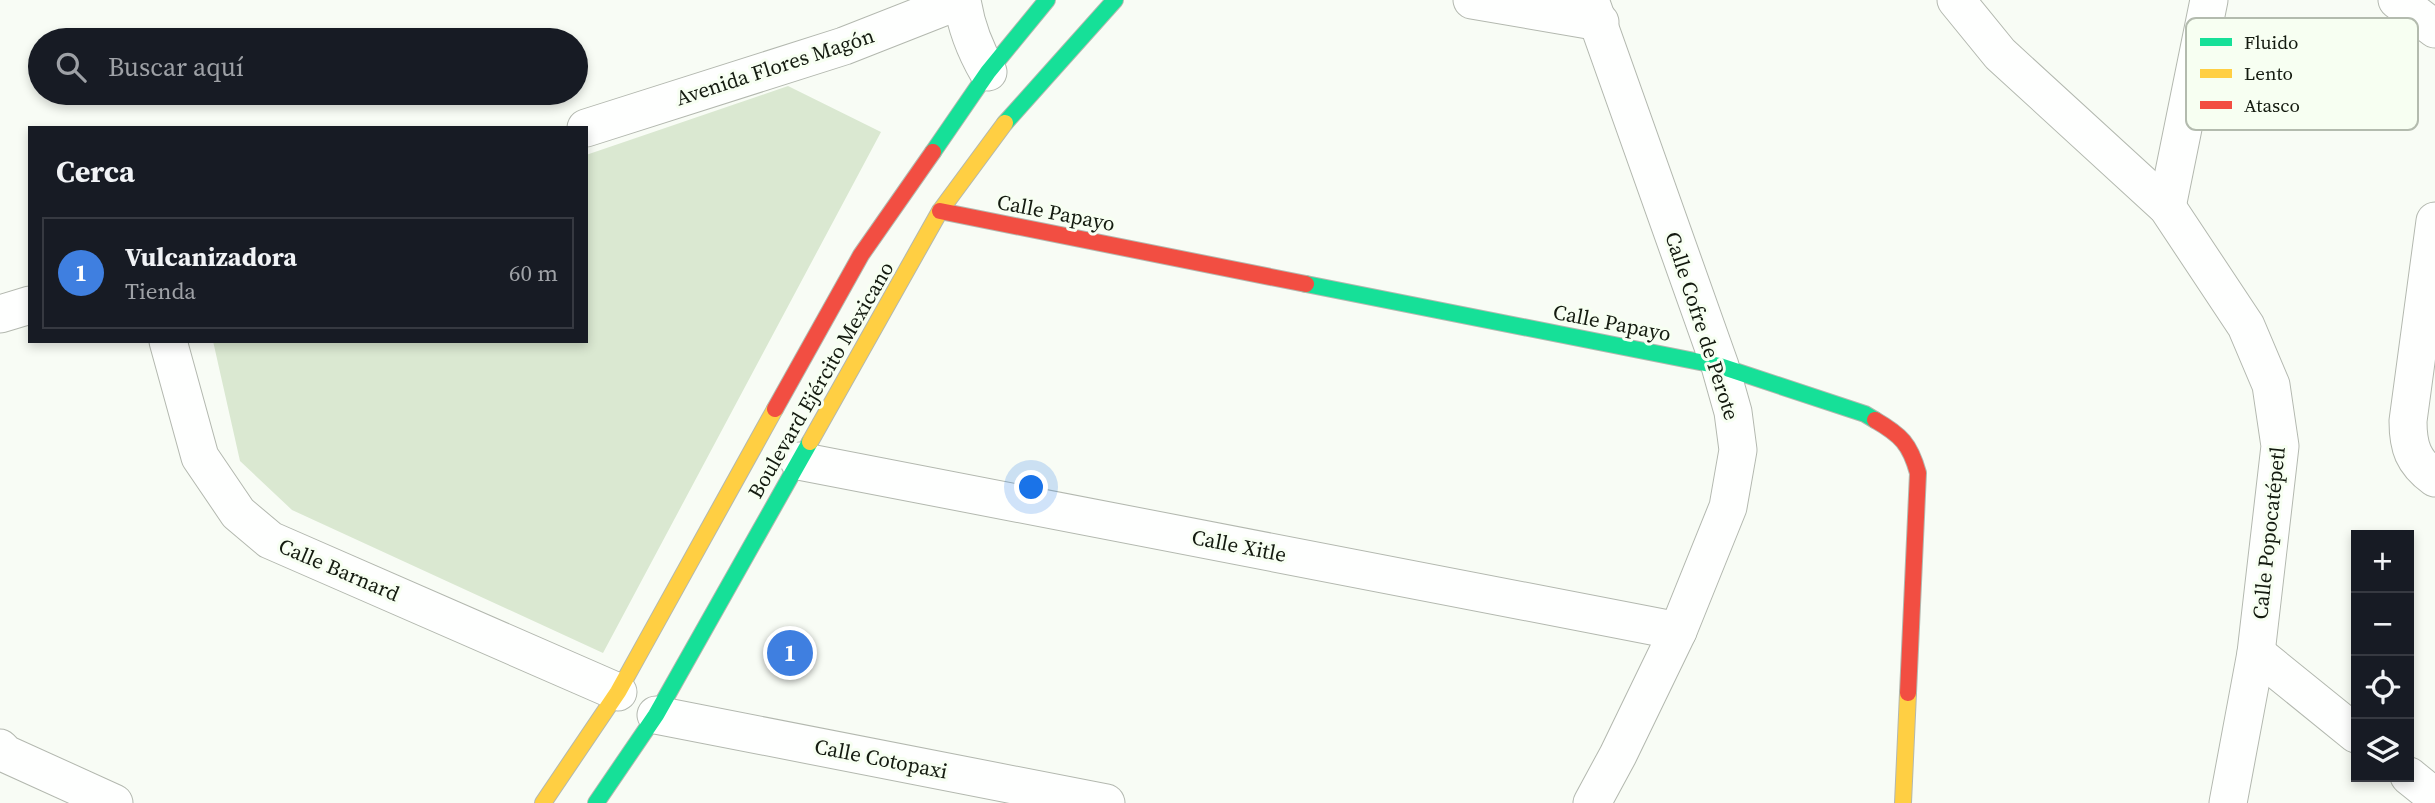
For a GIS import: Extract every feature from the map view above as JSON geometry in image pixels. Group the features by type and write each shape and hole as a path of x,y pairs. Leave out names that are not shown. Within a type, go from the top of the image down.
{"main road":[{"name":"Boulevard Ejército Mexicano","path":"542,803 618,692 861,255 988,72 1047,0"},
{"name":"Boulevard Ejército Mexicano","path":"596,803 656,715 940,211 997,132 1115,0"},
{"name":"Calle Papayo","path":"940,211 1720,366 1866,414 1893,430 1912,451 1918,473 1903,803"}],"street":[{"name":"Avenida Flores Magón","path":"588,127 844,46 961,0 974,49 988,72"},
{"path":"1472,0 1595,11"},
{"name":"Calle Popocatépetl","path":"1956,0 2000,54 2166,207 2246,326 2271,385 2280,446 2256,653 2228,803"},
{"path":"2205,18 2209,0"},
{"path":"2397,0 2435,29"},
{"name":"Calle Cofre de Perote","path":"1592,803 1678,631 1728,507 1738,450 1733,412 1720,366 1595,11"},
{"path":"2166,207 2186,111"},
{"path":"2435,221 2408,421 2408,443 2422,468 2435,478"},
{"path":"0,314 28,306"},
{"name":"Calle Barnard","path":"169,343 200,457 238,513 270,540 618,692"},
{"name":"Calle Xitle","path":"799,461 1678,631"},
{"path":"2256,653 2351,730"},
{"name":"Calle Cotopaxi","path":"656,715 1106,803"},
{"path":"0,748 6,754 114,803"},
{"path":"2414,780 2435,797"}],"green space":[{"path":"788,86 881,132 603,653 292,510 240,461 213,343 588,343 588,154"}],"traffic: fast":[{"path":"933,152 988,72 1047,0"},
{"path":"1005,123 1115,0"},
{"path":"1306,284 1720,366 1865,414 1875,420"},
{"path":"596,803 656,715 810,442"}],"traffic: slow":[{"path":"810,442 940,211 1005,123"},
{"path":"543,803 618,692 775,409"},
{"path":"1903,803 1908,693"}],"traffic: jam":[{"path":"775,409 861,255 933,152"},
{"path":"940,211 1306,284"},
{"path":"1875,420 1892,431 1908,447 1918,473 1908,693"}],"place":[{"name":"Vulcanizadora","path":"790,653"}]}
